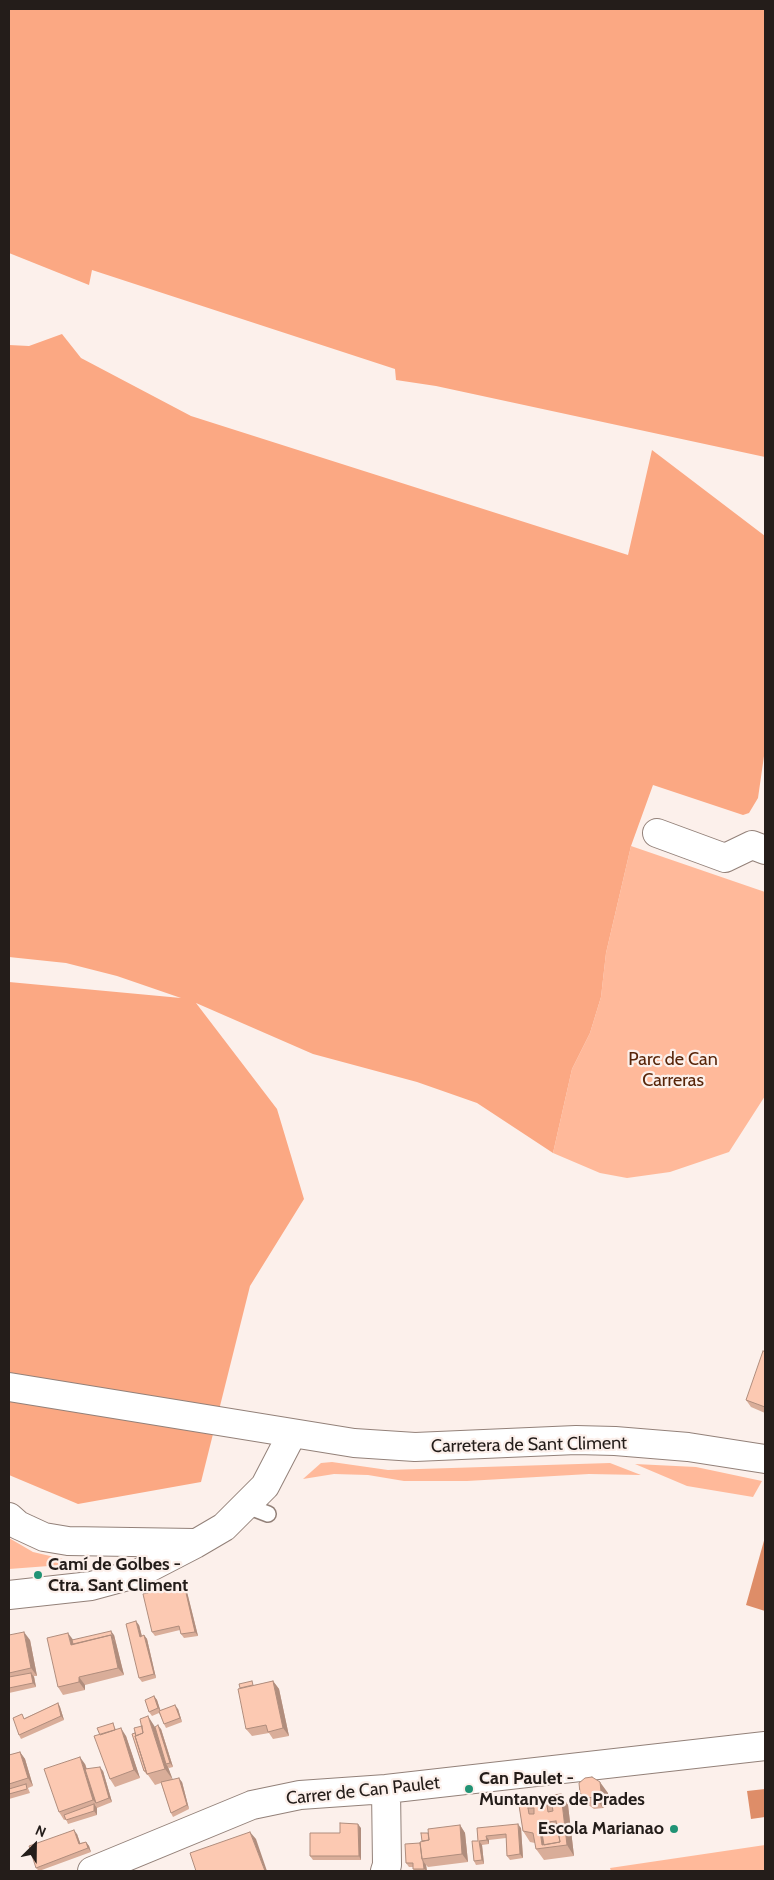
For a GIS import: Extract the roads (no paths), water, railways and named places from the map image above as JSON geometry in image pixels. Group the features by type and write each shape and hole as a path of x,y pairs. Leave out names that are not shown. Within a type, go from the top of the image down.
{"street":[{"path":"657,833 725,858 752,845 765,850"},
{"name":"Carretera de Sant Climent","path":"9,1387 354,1443 415,1447 576,1440 656,1443 765,1458"},
{"path":"9,1595 91,1586 139,1574 257,1510 266,1486 292,1434"},
{"path":"9,1517 18,1525 44,1537 68,1541 195,1544"},
{"path":"91,1586 94,1541"},
{"name":"Carrer de Can Paulet","path":"92,1871 252,1805 300,1795 386,1789 765,1746"},
{"path":"385,1871 387,1865 386,1789"}],"place":[{"name":"Camí de Golbes - Ctra. Sant Climent","path":"38,1575"},
{"name":"Can Paulet - Muntanyes de Prades","path":"469,1789"},
{"name":"Escola Marianao","path":"674,1829"}],"park label":[{"name":"Parc de Can Carreras","path":"673,1070"}]}
